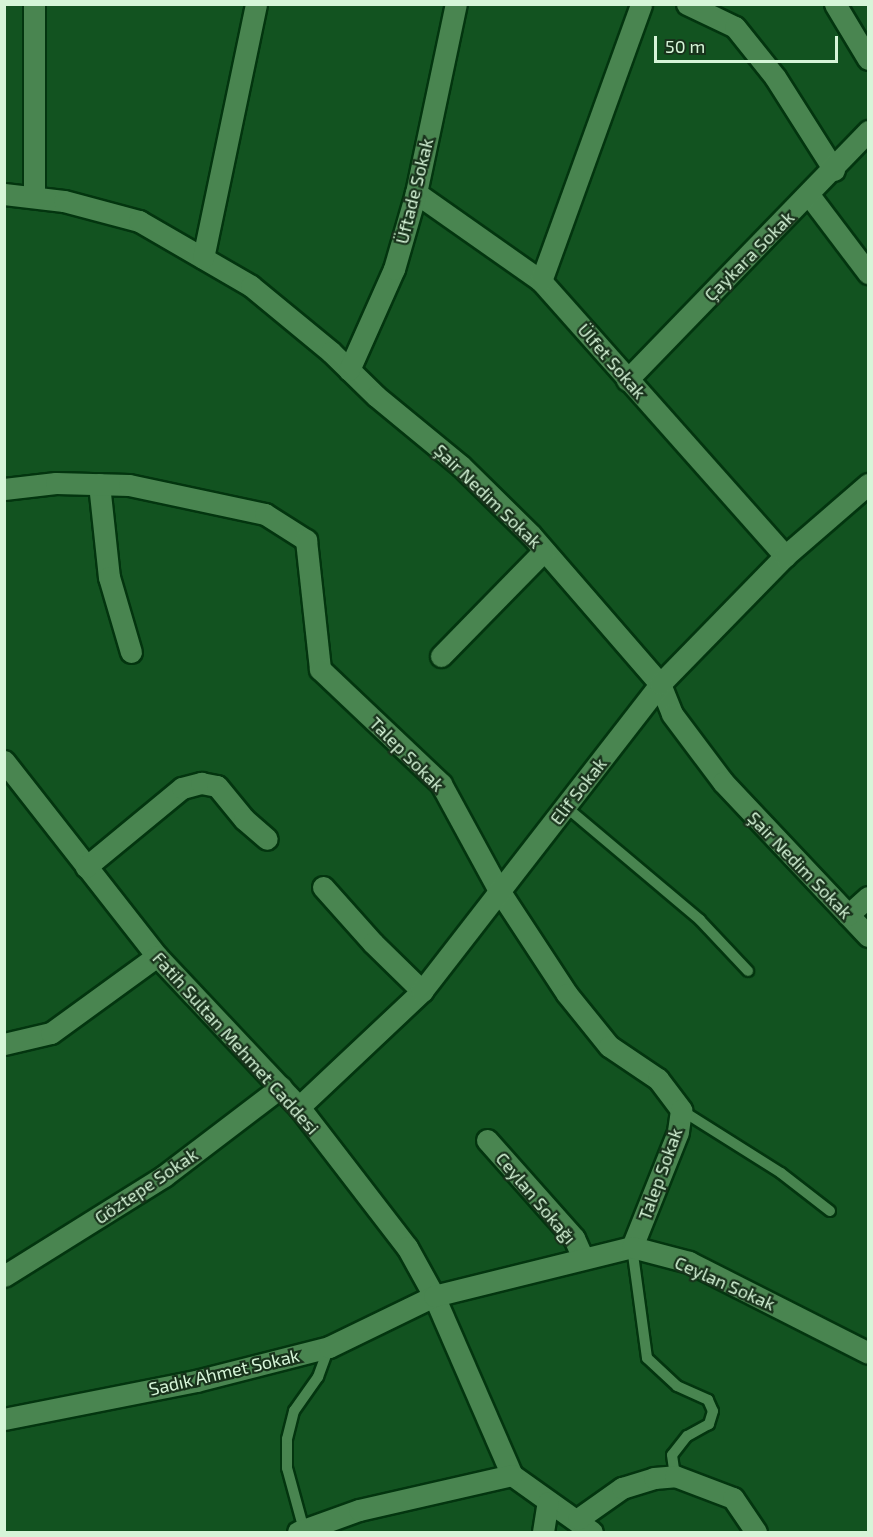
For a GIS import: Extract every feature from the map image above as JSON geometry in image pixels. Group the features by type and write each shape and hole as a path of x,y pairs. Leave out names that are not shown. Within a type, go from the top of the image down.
{"street":[{"path":"34,4 34,197"},
{"path":"203,258 256,4"},
{"name":"Üftade Sokak","path":"349,370 394,269 416,193 456,4"},
{"path":"541,281 641,4"},
{"path":"687,4 735,27 775,77 834,170"},
{"path":"835,4 868,59"},
{"name":"Çaykara Sokak","path":"627,380 834,170 868,131"},
{"name":"Ülfet Sokak","path":"416,193 541,281 785,556"},
{"name":"Şair Nedim Sokak","path":"4,194 64,201 139,221 251,286 461,466 544,551 660,684 672,714 723,783 868,936"},
{"path":"809,195 868,273"},
{"name":"Talep Sokak","path":"4,489 56,483 129,485 265,514 306,540 320,669 441,784 500,892 591,1024 609,1046 658,1079 681,1110 678,1132 632,1247"},
{"path":"99,484 109,577 131,652"},
{"name":"Elif Sokak","path":"299,1107 423,991 660,684 785,556 868,484"},
{"path":"441,656 544,551"},
{"name":"Fatih Sultan Mehmet Caddesi","path":"4,761 156,956 299,1107 407,1247 434,1296 512,1475 585,1526"},
{"path":"86,867 182,788 201,783 217,786 244,819 267,839"},
{"path":"323,887 373,943 423,991"},
{"path":"848,915 868,897"},
{"path":"4,1044 51,1033 156,956"},
{"name":"Göztepe Sokak","path":"4,1276 164,1176 281,1087"},
{"name":"Ceylan Sokağı","path":"487,1140 574,1238 582,1256"},
{"name":"Ceylan Sokak","path":"434,1296 582,1256 632,1247 689,1262 868,1353"},
{"name":"Sadık Ahmet Sokak","path":"4,1419 196,1381 329,1347 434,1296"},
{"path":"301,1531 359,1510 512,1475"},
{"path":"585,1526 622,1488 654,1478 675,1476 733,1498 756,1533"},
{"path":"543,1533 548,1502"}],"lane":[{"path":"566,807 700,920 747,971"},
{"path":"681,1110 772,1167 830,1210"},
{"path":"632,1247 647,1358 677,1386 708,1400 713,1411 709,1424 687,1436 672,1455 675,1476"},
{"path":"301,1531 287,1468 286,1439 294,1411 318,1377 329,1347"}]}
